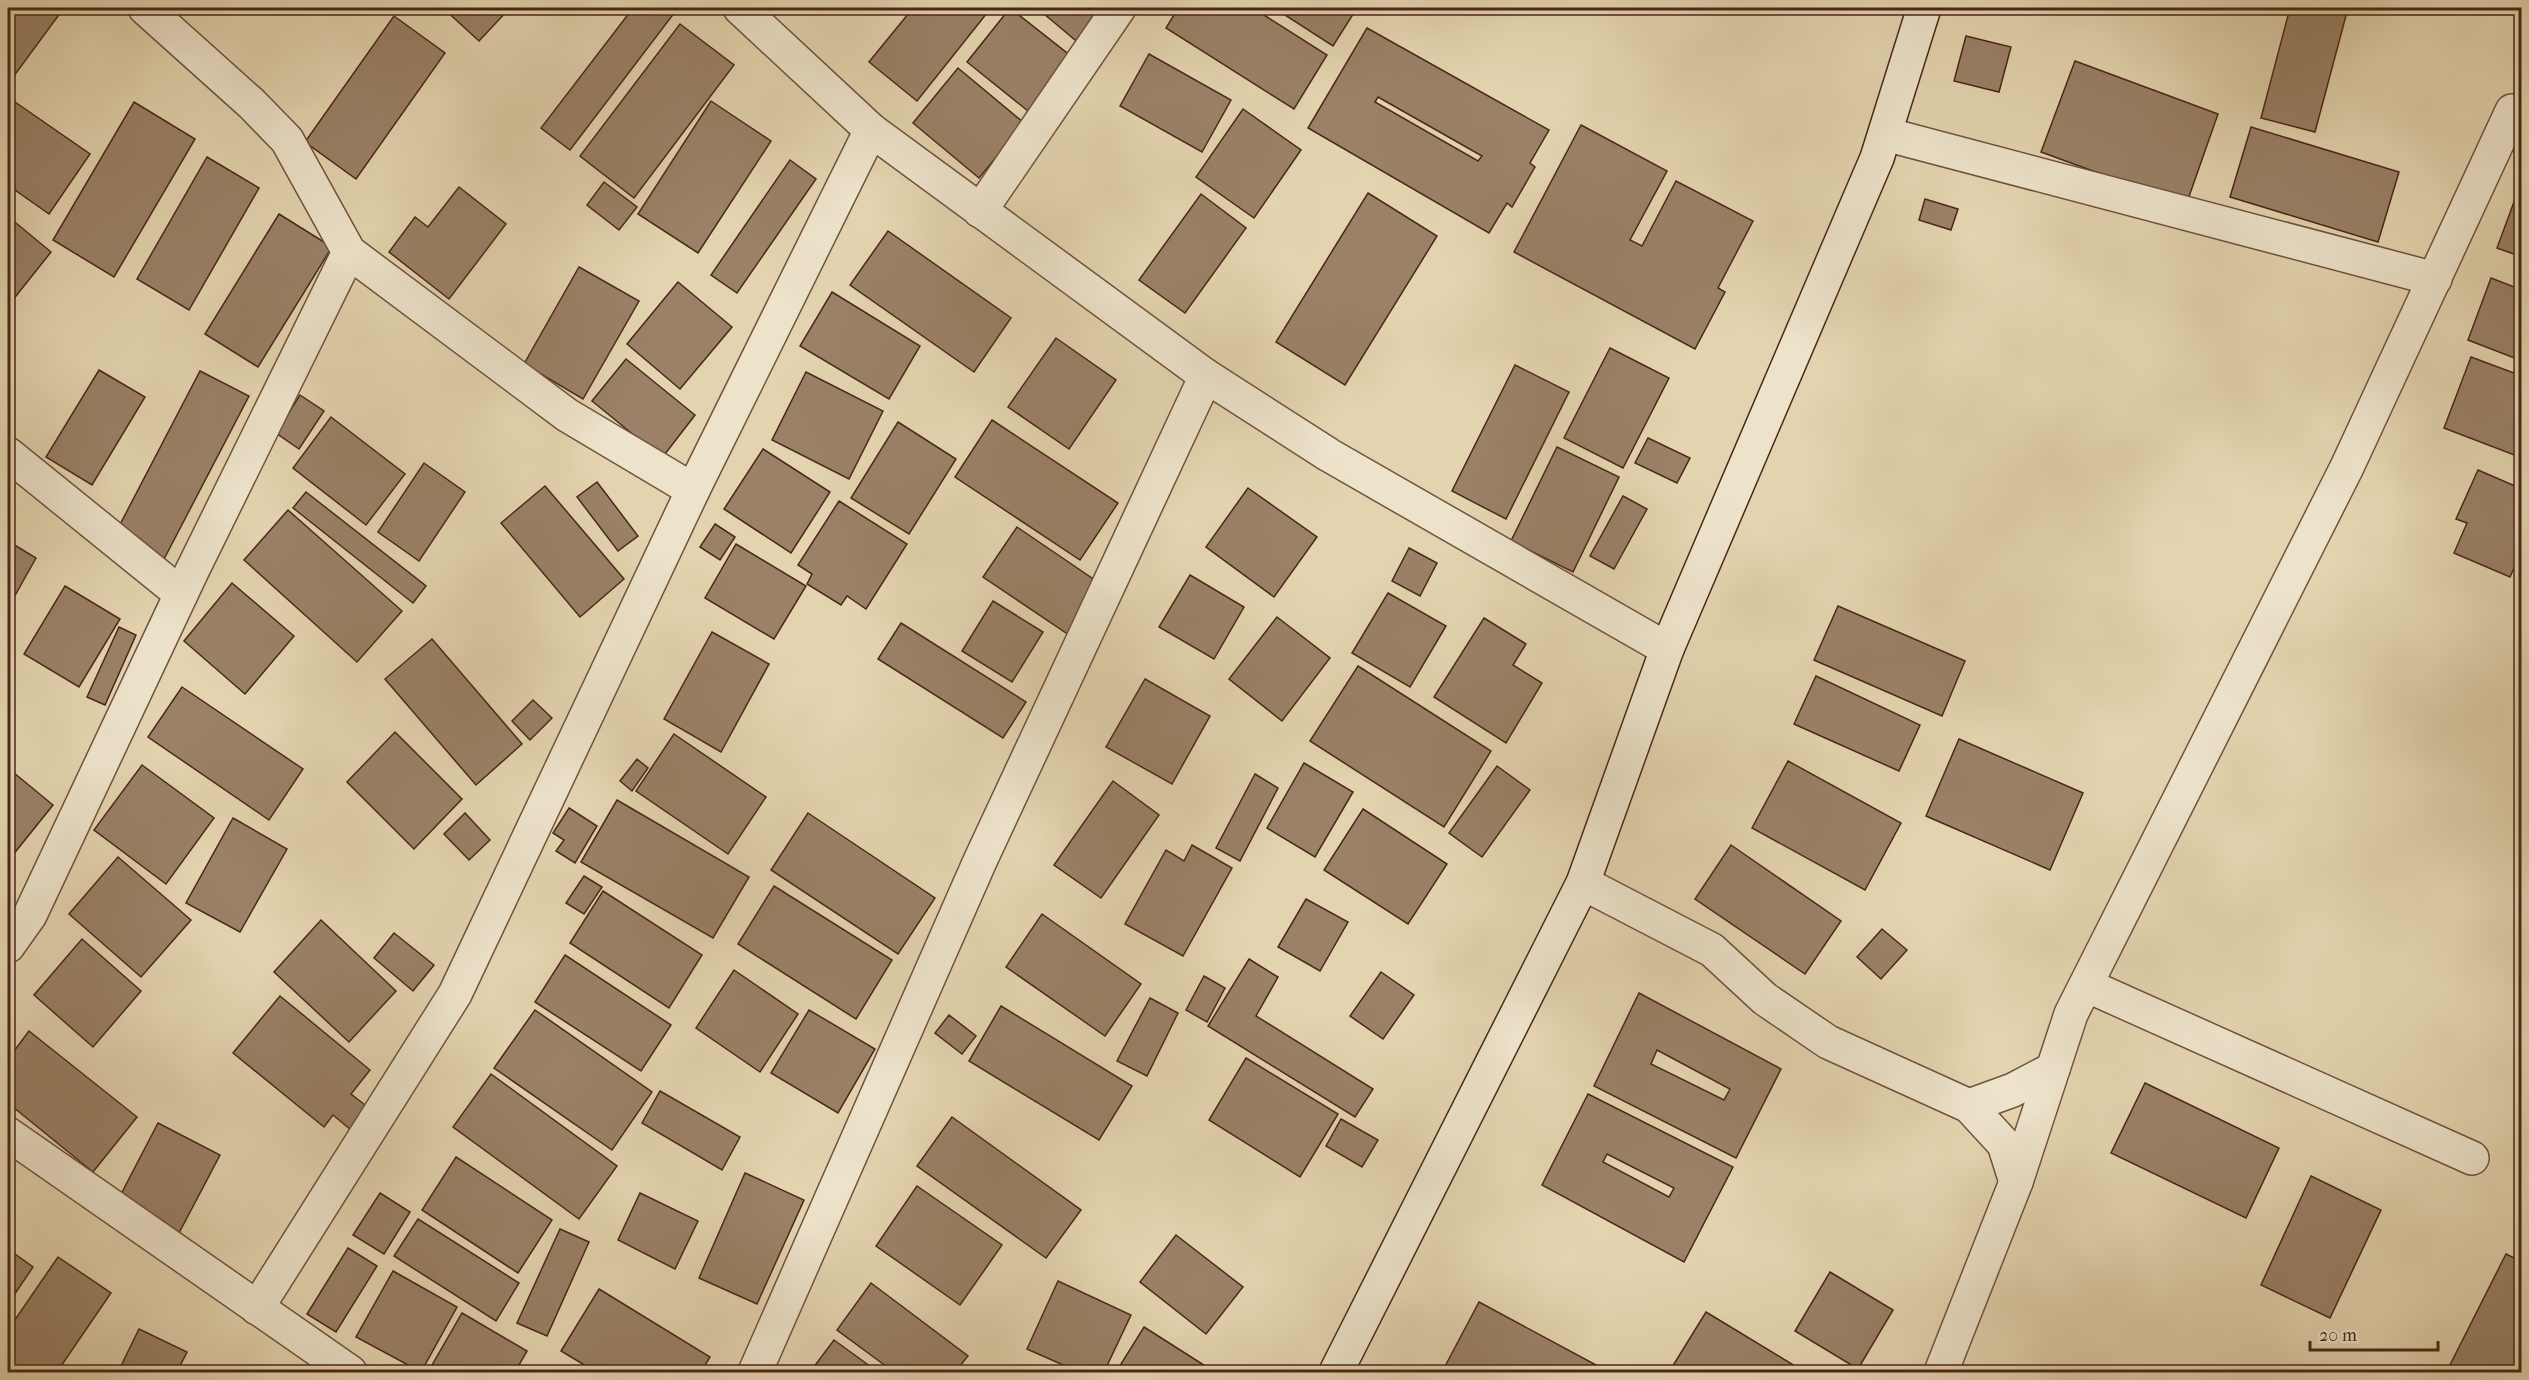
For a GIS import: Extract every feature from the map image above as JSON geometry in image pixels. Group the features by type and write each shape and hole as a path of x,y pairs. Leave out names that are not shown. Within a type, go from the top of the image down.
{"street":[{"path":"145,8 252,104 287,140 348,252 567,416 693,490"},
{"path":"740,8 871,130 1206,376 1329,455 1667,649"},
{"path":"980,211 1119,8"},
{"path":"1336,1372 1583,883 1667,649 1877,158 1924,8"},
{"path":"1941,1372 2016,1182 2071,1014 2347,467 2512,111"},
{"path":"257,1308 455,994 693,490 871,130"},
{"path":"1885,134 2435,279"},
{"path":"8,946 30,915 348,252"},
{"path":"755,1372 980,861 1206,376"},
{"path":"8,454 182,594"},
{"path":"1583,883 1712,950 1765,999 1828,1042 1969,1107 2004,1144 2016,1182"},
{"path":"2086,985 2472,1158"},
{"path":"1969,1107 2013,1090 2053,1069"},
{"path":"8,1134 350,1372"}],"building":[{"path":"8,8 55,8 61,12 8,84"},
{"path":"443,8 510,8 479,41"},
{"path":"633,8 669,8 675,12 570,150 541,128"},
{"path":"913,8 991,8 917,101 869,62"},
{"path":"1010,8 1076,60 1033,115 967,62"},
{"path":"1037,8 1113,8 1081,45"},
{"path":"1178,8 1253,8 1327,55 1294,109 1166,28"},
{"path":"1290,8 1357,8 1333,46 1285,15"},
{"path":"2290,8 2348,8 2315,132 2261,118"},
{"path":"394,16 445,53 356,179 305,142"},
{"path":"680,24 734,65 634,198 580,156"},
{"path":"1367,28 1549,130 1530,163 1535,167 1512,207 1507,203 1489,233 1308,128","holes":["1378,97 1482,156 1478,161 1375,102"]},
{"path":"1966,36 2011,47 1999,92 1954,81"},
{"path":"1149,54 1231,100 1202,152 1120,106"},
{"path":"2075,61 2218,114 2186,205 2041,152"},
{"path":"958,68 1024,123 979,178 913,123"},
{"path":"711,101 771,141 698,253 638,214"},
{"path":"15,102 90,154 49,214 8,185 8,113"},
{"path":"134,102 195,139 114,277 53,240"},
{"path":"1243,109 1301,150 1254,218 1196,177"},
{"path":"1581,125 1667,171 1630,240 1642,246 1676,181 1753,221 1718,288 1725,292 1695,349 1514,252"},
{"path":"2251,127 2399,172 2378,242 2230,197"},
{"path":"207,157 259,188 189,310 137,279"},
{"path":"790,160 816,179 737,293 711,275"},
{"path":"604,182 637,207 619,230 587,205"},
{"path":"2522,183 2522,257 2497,248"},
{"path":"459,187 506,224 449,299 389,252 415,217 428,227"},
{"path":"1368,193 1437,236 1345,385 1276,342"},
{"path":"1201,194 1246,228 1185,313 1139,280"},
{"path":"1925,199 1958,209 1951,230 1919,220"},
{"path":"279,214 332,247 258,367 205,334"},
{"path":"16,223 51,252 8,306 8,234"},
{"path":"888,231 1011,318 974,372 850,285"},
{"path":"579,267 639,301 583,399 524,364"},
{"path":"2491,278 2522,290 2522,361 2468,340"},
{"path":"678,282 732,327 680,389 627,344"},
{"path":"832,292 920,346 889,399 800,346"},
{"path":"1056,338 1116,380 1069,449 1008,407"},
{"path":"1610,348 1669,378 1623,468 1564,438"},
{"path":"2471,357 2522,376 2522,458 2444,428"},
{"path":"626,359 695,415 662,458 592,401"},
{"path":"1515,365 1569,392 1506,519 1452,491"},
{"path":"99,370 145,397 92,485 46,457"},
{"path":"200,371 249,396 163,561 114,536"},
{"path":"806,372 883,411 849,479 772,440"},
{"path":"300,395 324,411 299,449 276,433"},
{"path":"331,417 405,474 366,525 293,468"},
{"path":"992,420 1118,503 1080,560 955,477"},
{"path":"898,422 956,459 909,534 851,498"},
{"path":"1648,438 1690,458 1677,483 1635,463"},
{"path":"1557,447 1619,477 1573,572 1511,541"},
{"path":"763,449 830,492 791,553 724,509"},
{"path":"424,463 465,492 419,561 378,532"},
{"path":"2478,470 2522,489 2522,550 2510,577 2454,553 2467,523 2456,519"},
{"path":"597,482 638,536 618,551 577,497"},
{"path":"545,486 624,579 580,617 501,523"},
{"path":"1248,488 1317,537 1274,597 1206,547"},
{"path":"306,492 426,586 413,603 293,508"},
{"path":"1623,496 1647,509 1614,569 1590,556"},
{"path":"839,501 907,544 866,609 847,596 841,605 807,584 812,574 798,565"},
{"path":"288,510 402,611 357,662 244,560"},
{"path":"715,524 735,537 720,560 700,547"},
{"path":"1017,527 1105,587 1072,637 983,577"},
{"path":"8,541 36,558 8,608"},
{"path":"736,544 806,586 774,639 705,598"},
{"path":"1409,548 1437,563 1420,596 1392,581"},
{"path":"1190,575 1244,607 1214,659 1159,627"},
{"path":"232,583 294,636 245,694 184,641"},
{"path":"65,586 120,619 79,687 24,654"},
{"path":"1388,593 1446,626 1410,687 1352,653"},
{"path":"993,601 1043,632 1012,682 962,651"},
{"path":"1838,606 1965,661 1942,716 1814,660"},
{"path":"1277,617 1330,658 1282,721 1229,679"},
{"path":"1484,618 1526,644 1513,665 1542,683 1506,743 1434,697"},
{"path":"901,623 1026,702 1003,738 878,659"},
{"path":"119,627 136,635 105,705 87,697"},
{"path":"712,632 769,664 721,752 664,719"},
{"path":"432,639 522,744 476,785 385,679"},
{"path":"1358,666 1491,751 1444,827 1310,741"},
{"path":"1816,676 1920,725 1899,771 1794,724"},
{"path":"1145,679 1210,716 1172,784 1106,747"},
{"path":"182,687 303,769 269,820 148,737"},
{"path":"533,700 552,718 530,740 512,721"},
{"path":"395,732 462,799 414,849 347,782"},
{"path":"674,734 766,797 728,854 636,791"},
{"path":"1959,739 2083,793 2050,870 1926,816"},
{"path":"637,759 648,768 632,791 620,781"},
{"path":"1788,761 1901,823 1865,890 1752,828"},
{"path":"1304,763 1353,792 1315,857 1267,828"},
{"path":"142,765 214,818 166,884 94,830"},
{"path":"1497,766 1530,790 1482,857 1449,833"},
{"path":"8,768 53,805 8,861"},
{"path":"1255,774 1278,788 1240,861 1216,848"},
{"path":"1113,781 1159,815 1101,898 1054,865"},
{"path":"617,800 749,877 713,938 581,862"},
{"path":"569,808 597,826 575,863 556,851 564,840 553,833"},
{"path":"1363,809 1447,864 1408,924 1324,870"},
{"path":"465,813 490,840 469,860 444,834"},
{"path":"808,813 935,898 898,954 771,870"},
{"path":"233,818 287,849 240,932 186,903"},
{"path":"1192,845 1232,868 1183,956 1125,924 1166,850 1184,861"},
{"path":"1731,845 1841,921 1805,974 1695,899"},
{"path":"118,857 191,920 141,977 69,914"},
{"path":"584,876 602,887 584,914 566,903"},
{"path":"774,886 892,960 856,1019 738,944"},
{"path":"603,891 702,955 669,1008 570,943"},
{"path":"1306,899 1348,922 1320,971 1278,947"},
{"path":"1042,914 1141,984 1105,1036 1006,967"},
{"path":"321,920 396,991 349,1042 274,972"},
{"path":"1882,929 1907,950 1881,979 1857,957"},
{"path":"394,933 434,965 413,991 374,958"},
{"path":"82,939 141,991 93,1047 34,995"},
{"path":"565,955 671,1025 641,1071 535,1002"},
{"path":"1249,959 1278,977 1256,1016 1373,1089 1355,1117 1208,1026"},
{"path":"734,970 798,1014 760,1072 696,1028"},
{"path":"1381,972 1414,995 1383,1039 1350,1016"},
{"path":"1204,976 1225,988 1207,1022 1186,1010"},
{"path":"1639,993 1781,1069 1736,1158 1594,1086","holes":["1657,1050 1730,1089 1724,1100 1651,1064"]},
{"path":"280,996 370,1070 351,1094 369,1108 351,1130 333,1115 324,1127 233,1053"},
{"path":"1150,998 1178,1013 1147,1076 1117,1061"},
{"path":"1001,1006 1132,1086 1099,1140 969,1061"},
{"path":"535,1010 652,1092 612,1150 494,1068"},
{"path":"809,1010 875,1049 838,1113 771,1073"},
{"path":"949,1015 976,1036 962,1054 935,1033"},
{"path":"29,1031 137,1117 93,1172 8,1103 8,1059"},
{"path":"1246,1058 1338,1114 1300,1177 1209,1120"},
{"path":"491,1074 617,1166 579,1219 453,1127"},
{"path":"2145,1083 2279,1148 2246,1218 2111,1153"},
{"path":"660,1091 740,1137 722,1170 642,1123"},
{"path":"1588,1094 1733,1167 1684,1262 1542,1185","holes":["1607,1154 1674,1188 1669,1197 1603,1162"]},
{"path":"952,1117 1081,1210 1046,1258 917,1166"},
{"path":"1341,1119 1378,1140 1362,1167 1326,1146"},
{"path":"158,1123 220,1155 179,1233 118,1200"},
{"path":"456,1157 552,1220 518,1273 422,1210"},
{"path":"745,1173 804,1200 757,1304 699,1278"},
{"path":"2311,1176 2381,1210 2330,1318 2261,1285"},
{"path":"917,1186 1002,1245 960,1305 876,1246"},
{"path":"380,1193 410,1212 384,1254 353,1235"},
{"path":"640,1193 698,1221 675,1269 618,1240"},
{"path":"418,1219 519,1283 496,1321 394,1256"},
{"path":"560,1229 589,1242 547,1336 517,1323"},
{"path":"1176,1235 1243,1287 1206,1334 1140,1282"},
{"path":"348,1248 377,1266 336,1332 307,1314"},
{"path":"8,1249 33,1267 8,1304"},
{"path":"2506,1254 2522,1262 2522,1372 2465,1372 2450,1365"},
{"path":"58,1257 111,1293 57,1372 8,1372 8,1330"},
{"path":"393,1271 457,1307 421,1372 356,1337"},
{"path":"1830,1272 1893,1310 1858,1369 1795,1331"},
{"path":"1058,1281 1131,1315 1104,1372 1079,1372 1027,1349"},
{"path":"871,1283 968,1356 955,1372 894,1372 837,1330"},
{"path":"599,1289 710,1357 701,1372 596,1372 561,1351"},
{"path":"1479,1302 1609,1372 1442,1372"},
{"path":"1706,1312 1805,1372 1669,1372"},
{"path":"462,1313 527,1351 515,1372 428,1372"},
{"path":"1144,1327 1210,1369 1207,1372 1116,1372"},
{"path":"139,1329 187,1352 177,1372 118,1372"},
{"path":"834,1340 878,1372 810,1372"},
{"path":"1023,1366 1034,1372 1019,1372"}]}
